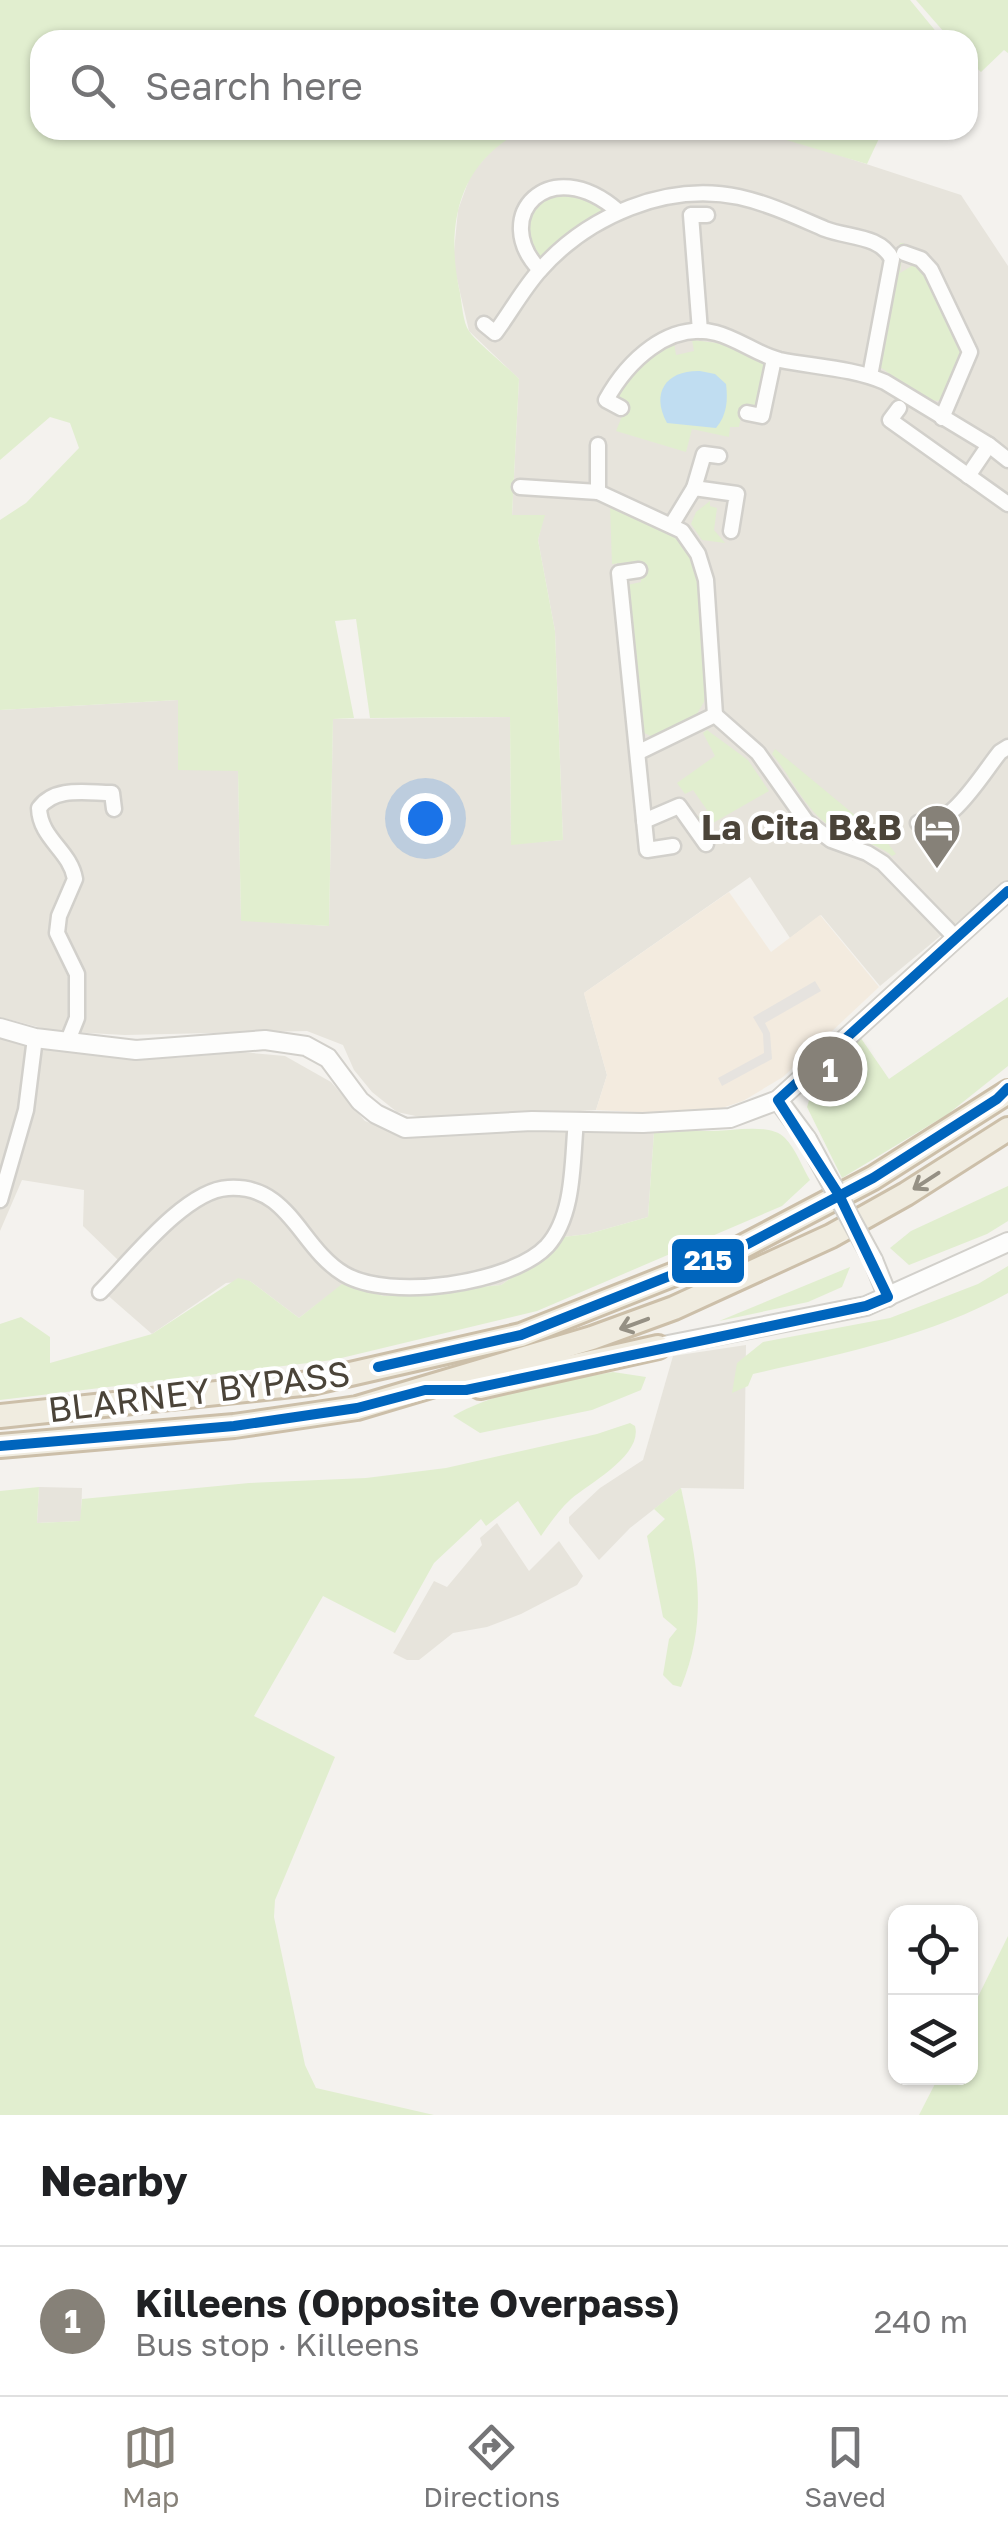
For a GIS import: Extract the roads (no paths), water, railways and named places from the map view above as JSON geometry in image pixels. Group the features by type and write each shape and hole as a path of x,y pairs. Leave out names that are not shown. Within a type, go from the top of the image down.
{"highway":[{"name":"BLARNEY BYPASS","path":"0,1416 311,1383 521,1334 740,1248 872,1178 1004,1093"},
{"path":"424,1390 633,1325 674,1308 831,1236 1008,1129"},
{"path":"424,1390 466,1390 658,1347"},
{"name":"BLARNEY BYPASS","path":"0,1446 234,1426 357,1408 424,1390"}],"street":[{"path":"540,270 529,258 522,238 529,204 541,191 557,185 574,186 618,211"},
{"path":"484,324 496,333 540,270 579,236 618,211 681,194 737,197 888,249 892,259 870,376"},
{"path":"700,331 692,215 707,215"},
{"path":"904,253 921,260 931,270 970,352 942,418"},
{"path":"620,408 606,400 634,358 683,334 715,332 774,359 870,376 988,444 1008,460"},
{"path":"748,413 762,416 774,359"},
{"path":"899,408 890,420 1008,504"},
{"path":"968,476 988,444"},
{"path":"598,445 598,492"},
{"path":"672,524 694,488 704,454 718,456"},
{"path":"520,488 598,492 682,531 698,554 706,580 715,715 758,753 806,821 831,840 867,853 883,864 956,937"},
{"path":"694,488 737,494 731,531"},
{"path":"639,570 620,573 647,850 673,846"},
{"path":"639,752 715,715"},
{"path":"918,823 930,826 946,818 1000,752 1008,748"},
{"path":"68,1043 77,1018 78,994 76,974 57,932 59,916 76,879 66,854 44,832 39,808 56,794 112,793 114,809"},
{"path":"644,820 679,806 706,844"},
{"path":"0,1028 68,1043 159,1051 286,1041 328,1058 360,1100 388,1122 405,1128 730,1118 778,1100 1008,891"},
{"path":"0,1200 26,1110 35,1038"},
{"path":"778,1100 808,1139 873,1260 888,1297"},
{"path":"100,1292 183,1208 224,1188 262,1192 282,1204 318,1253 346,1276 386,1287 435,1285 505,1272 546,1246 560,1223 568,1199 576,1121"},
{"path":"658,1347 866,1306 1008,1242"}],"water":[{"path":"679,374 715,374 726,384 726,407 720,423 716,428 667,423 660,402 665,385"}],"place":[{"name":"La Cita B&B","path":"937,870"},
{"name":"Killeens (Opposite Overpass)","path":"830,1069"}]}
